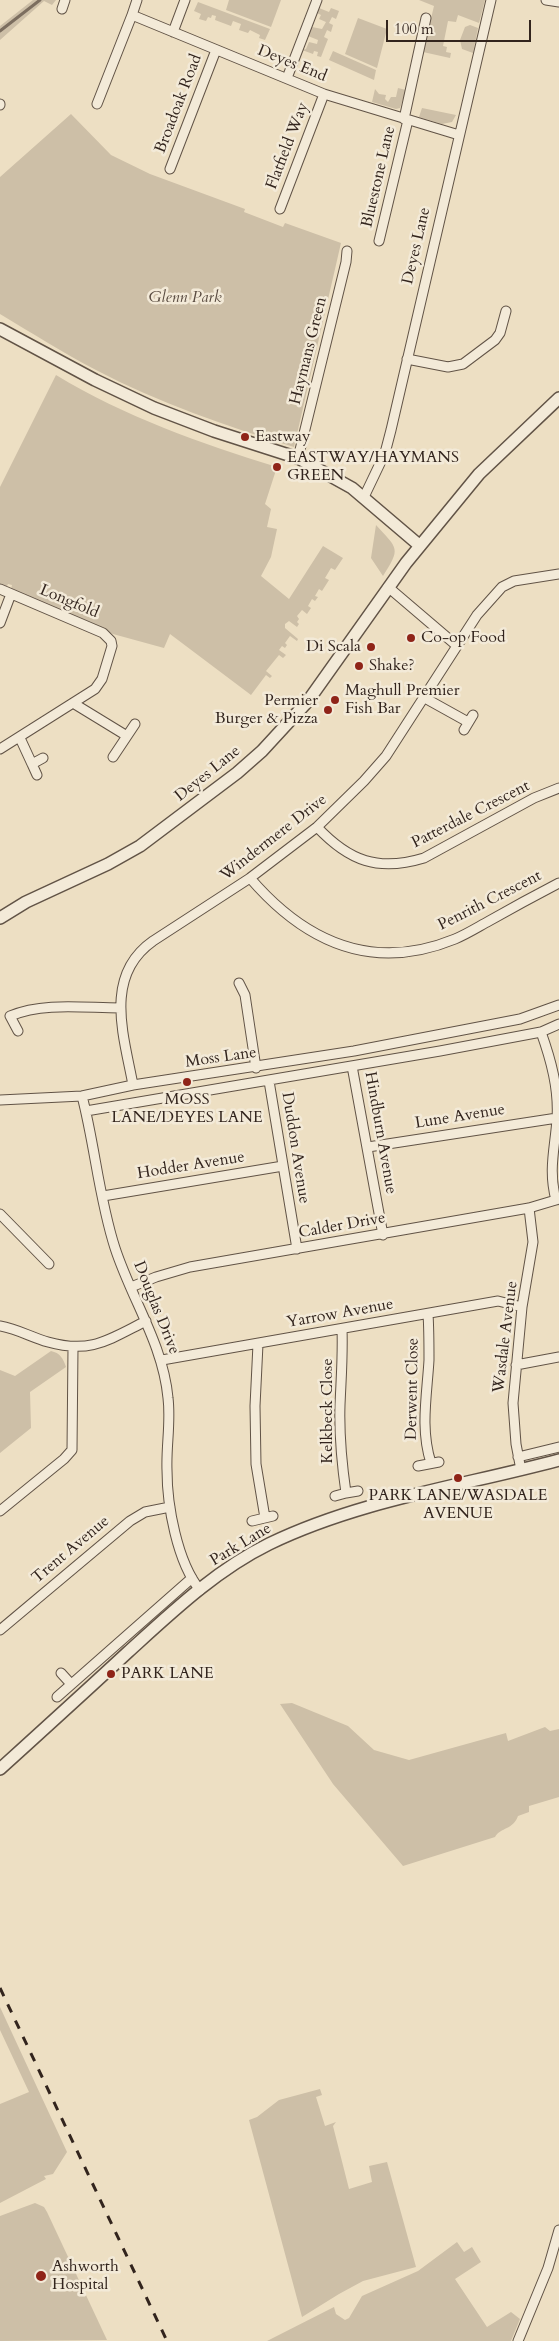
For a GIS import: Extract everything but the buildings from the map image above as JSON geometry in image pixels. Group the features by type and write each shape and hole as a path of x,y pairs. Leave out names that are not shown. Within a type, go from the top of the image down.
{"street":[{"path":"97,104 137,0"},
{"path":"173,32 185,0"},
{"path":"287,78 317,0"},
{"name":"Deyes Lane","path":"364,497 385,452 491,0"},
{"path":"546,0 559,2"},
{"name":"Deyes End","path":"132,15 324,94 460,135"},
{"name":"Bluestone Lane","path":"379,242 426,18"},
{"name":"Broadoak Road","path":"170,169 216,50"},
{"name":"Flatfield Way","path":"280,209 324,94"},
{"name":"Haymans Green","path":"298,458 346,262 347,251"},
{"path":"407,359 448,368 463,364 495,340 500,333 506,311"},
{"path":"0,329 94,380 154,408 214,431 298,458 364,497 419,545 479,474 559,398"},
{"name":"Deyes Lane","path":"0,918 26,902 108,864 140,846 238,773 285,728 302,708 419,545"},
{"name":"Windermere Drive","path":"133,1085 120,1008 126,975 143,948 250,878 317,827 364,781 386,756 477,615 502,587 514,581 559,574"},
{"path":"388,587 456,645"},
{"name":"Longfold","path":"0,589 103,633 111,641 110,652 100,683 91,692 0,749"},
{"path":"0,623 11,594"},
{"path":"423,697 468,722"},
{"path":"73,703 127,736"},
{"path":"113,757 135,724"},
{"path":"20,738 37,775"},
{"path":"32,764 43,758"},
{"name":"Patterdale Crescent","path":"317,827 344,851 363,861 378,864 404,864 424,858 501,816 559,788"},
{"name":"Penrith Crescent","path":"250,878 277,907 304,929 344,948 383,952 421,948 456,939 559,883"},
{"path":"238,983 245,995 256,1068"},
{"name":"Moss Lane","path":"0,1100 82,1096 133,1085 256,1068 520,1019 559,1005"},
{"path":"18,1031 10,1016 31,1010 120,1008"},
{"path":"86,1111 447,1050 541,1032 559,1024"},
{"path":"541,1032 554,1077 557,1118 550,1169 558,1199"},
{"path":"445,1034 447,1050"},
{"name":"Hindburn Avenue","path":"352,1066 383,1234"},
{"name":"Duddon Avenue","path":"269,1081 297,1249"},
{"name":"Douglas Drive","path":"82,1096 116,1249 162,1360 169,1406 166,1468 170,1507 181,1550 192,1578 200,1590"},
{"name":"Lune Avenue","path":"368,1146 557,1118"},
{"name":"Hodder Avenue","path":"103,1196 283,1166"},
{"name":"Calder Drive","path":"131,1287 156,1277 190,1268 529,1208 558,1199"},
{"name":"Wasdale Avenue","path":"521,1470 513,1403 522,1307 533,1242 529,1208"},
{"path":"0,1215 50,1264"},
{"name":"Yarrow Avenue","path":"162,1360 498,1301 522,1307"},
{"name":"Derwent Close","path":"418,1466 435,1462 426,1439 425,1416 429,1361 428,1314"},
{"path":"0,1326 18,1330 46,1342 73,1348 87,1347 104,1342 146,1321"},
{"name":"Kelkbeck Close","path":"342,1329 343,1376 340,1405 346,1493"},
{"path":"252,1521 269,1517 256,1464 255,1406 258,1344"},
{"path":"0,1511 64,1459 72,1450 73,1348"},
{"path":"516,1365 559,1357"},
{"path":"518,1457 559,1447"},
{"name":"Park Lane","path":"0,1769 200,1590 257,1551 316,1524 395,1501 559,1460"},
{"path":"335,1496 358,1491"},
{"name":"Trent Avenue","path":"0,1630 130,1521 145,1512 170,1507"},
{"path":"57,1697 192,1578"},
{"path":"61,1673 71,1684"},
{"path":"518,2341 548,2268 559,2230"}],"green space":[{"path":"33,0 56,0 52,5 44,1 0,40 0,26"},
{"path":"229,0 281,0 271,27 226,10"},
{"path":"419,0 485,0 479,23 458,15 456,22 448,21 443,46 447,47 446,52 451,53 450,58 423,52 434,6"},
{"path":"198,2 270,29 265,40 259,38 260,35 250,30 248,33 239,30 241,24 233,21 231,26 215,20 216,16 212,15 206,21 199,19 201,14 194,11"},
{"path":"319,8 329,12 331,8 339,11 336,19 332,17 329,23 333,25 331,32 327,30 324,37 328,39 321,57 317,56 318,52 314,51 313,54 302,50 306,49 309,42 317,44 318,40 308,36 312,27 322,29 326,22 319,19 321,15 317,13"},
{"path":"358,18 387,29 377,68 345,54"},
{"path":"470,25 478,28 473,53 462,49 460,40 465,27"},
{"path":"333,51 376,70 374,80 329,60"},
{"path":"398,88 406,90 400,108 396,109 372,102 375,89 379,94 386,95 385,99 388,102 391,97 396,97"},
{"path":"422,108 456,115 452,122 442,124 419,117"},
{"name":"Glenn Park","path":"71,114 111,155 150,174 245,209 244,212 283,227 285,223 341,243 294,447 218,422 144,393 60,350 0,314 0,177"},
{"path":"56,375 109,404 163,428 277,467 265,504 271,509 267,527 277,529 271,557 261,576 289,599 323,546 343,558 335,570 331,568 325,578 329,580 322,591 319,589 315,596 318,597 315,601 312,599 308,606 311,608 307,614 302,610 297,616 299,624 297,627 289,621 285,624 285,628 298,639 297,641 290,636 285,643 287,645 285,648 282,646 279,650 286,655 283,658 279,655 266,671 272,676 270,678 266,675 251,695 170,634 164,648 113,634 11,589 12,585 8,584 6,588 0,586 0,487"},
{"path":"376,525 393,544 394,549 393,560 383,576 371,558"},
{"path":"51,1351 61,1356 66,1367 30,1392 31,1428 0,1453 0,1370 15,1376"},
{"path":"292,1703 348,1726 374,1750 409,1760 506,1733 508,1741 545,1727 550,1731 559,1729 559,1797 529,1806 529,1812 518,1816 513,1824 500,1831 495,1837 403,1866 333,1784 280,1704"},
{"path":"0,2007 67,2152 53,2174 44,2176 46,2179 0,2203 0,2104 29,2092 0,2030"},
{"path":"320,2089 322,2095 316,2097 325,2126 336,2122 333,2126 349,2189 372,2182 369,2166 387,2162 416,2267 363,2281 302,2317 249,2120 257,2117 279,2100"},
{"name":"Ashworth Hospital","path":"35,2203 44,2207 47,2212 107,2340 0,2341 0,2216"},
{"path":"457,2242 464,2252 472,2247 481,2262 455,2279 487,2327 511,2312 520,2319 511,2341 267,2341 334,2307 336,2314 345,2320 349,2318 362,2296 418,2271"}],"waterway":[{"path":"0,31 40,0"}],"railway":[{"path":"0,1988 167,2341"}],"place":[{"name":"Eastway","path":"245,437"},
{"name":"EASTWAY/HAYMANS GREEN","path":"277,467"},
{"name":"Co-op Food","path":"411,638"},
{"name":"Di Scala","path":"371,647"},
{"name":"Shake?","path":"359,666"},
{"name":"Maghull Premier Fish Bar","path":"335,700"},
{"name":"Permier Burger & Pizza","path":"328,710"},
{"name":"MOSS LANE/DEYES LANE","path":"187,1082"},
{"name":"PARK LANE/WASDALE AVENUE","path":"458,1478"},
{"name":"PARK LANE","path":"111,1674"},
{"name":"Ashworth Hospital","path":"41,2276"}]}
